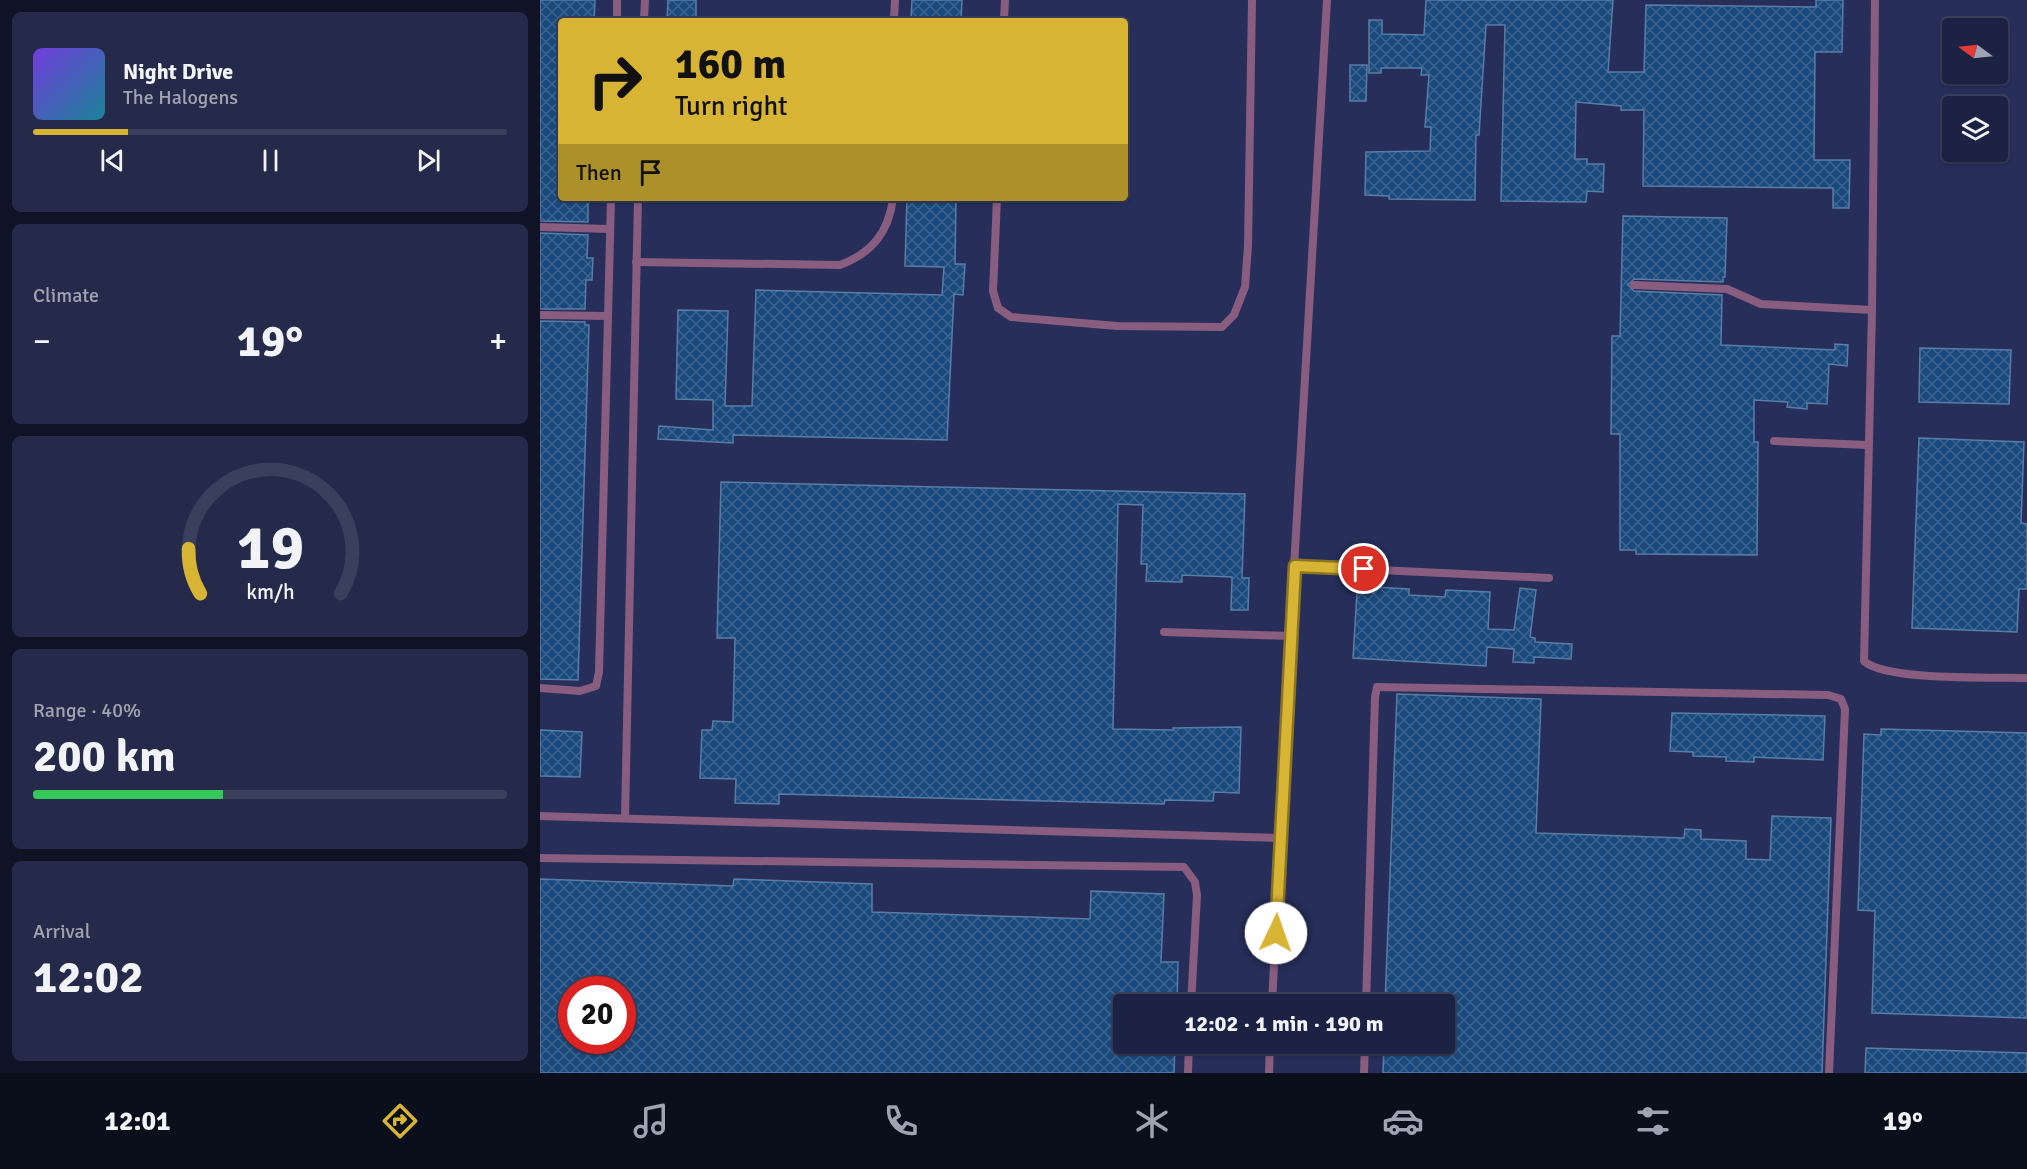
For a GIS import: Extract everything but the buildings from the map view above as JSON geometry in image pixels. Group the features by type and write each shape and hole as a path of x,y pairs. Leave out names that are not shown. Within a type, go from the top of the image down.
{"lane":[{"path":"617,18 618,0"},
{"path":"644,18 645,0"},
{"path":"894,18 895,0"},
{"path":"1004,18 1005,0"},
{"path":"996,201 993,291 998,308 1011,317 1117,326 1222,327 1234,315 1245,287 1248,246 1252,0"},
{"path":"1273,994 1290,636 1327,0"},
{"path":"1875,0 1872,310 1864,662 1871,669 1896,674 2027,678"},
{"path":"540,688 580,691 596,686 599,672 611,201"},
{"path":"625,818 638,201"},
{"path":"636,262 840,265 860,258 876,243 885,229 891,201"},
{"path":"540,227 610,229"},
{"path":"1634,285 1726,289 1761,304 1872,310"},
{"path":"540,315 608,316"},
{"path":"1774,441 1868,445"},
{"path":"1295,566 1549,578"},
{"path":"1164,632 1290,636"},
{"path":"1366,994 1374,708 1377,687 1828,695 1841,699 1845,709 1829,1073"},
{"path":"540,816 1281,838"},
{"path":"540,858 1184,867 1195,882 1197,895 1192,994"},
{"path":"1188,1073 1189,1054"},
{"path":"1269,1073 1270,1054"},
{"path":"1364,1073 1365,1054"}],"route":[{"path":"1276,933 1295,566 1364,569"}]}
